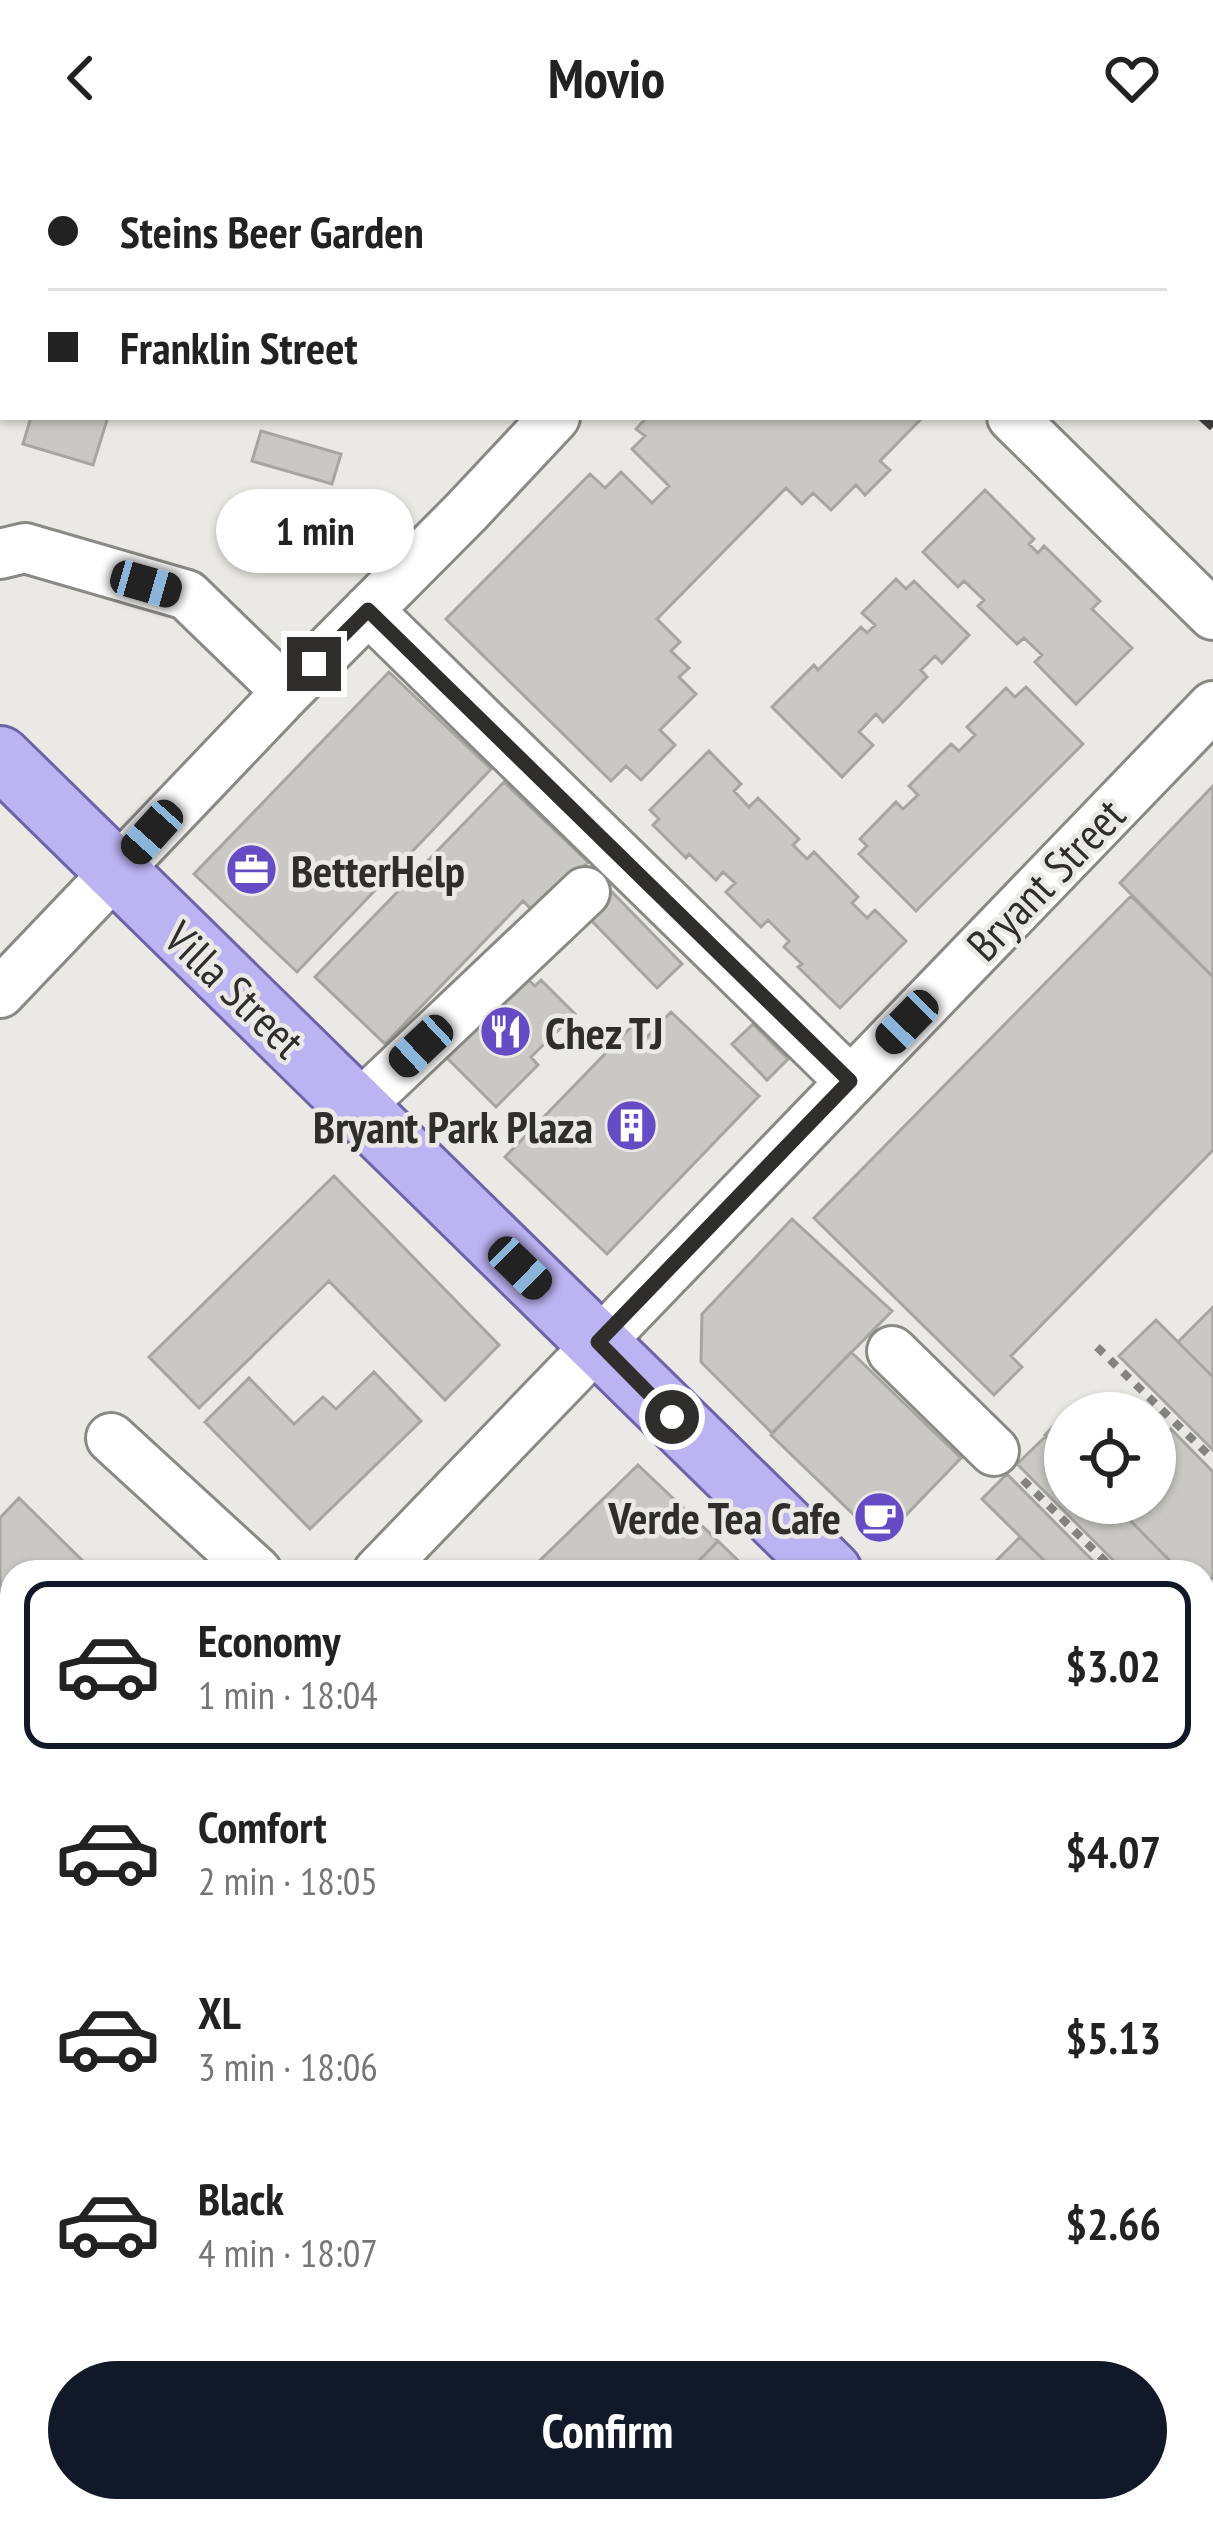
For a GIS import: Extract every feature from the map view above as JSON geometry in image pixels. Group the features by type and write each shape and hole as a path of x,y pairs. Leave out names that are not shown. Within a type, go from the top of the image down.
{"main road":[{"name":"Villa Street","path":"0,758 819,1560"}],"street":[{"path":"0,993 552,420"},
{"path":"1015,420 1213,615"},
{"path":"0,554 25,548 187,595 287,692"},
{"path":"368,610 850,1081"},
{"name":"Bryant Street","path":"389,1560 1213,706"},
{"path":"357,1108 585,892"},
{"path":"892,1351 994,1451"},
{"path":"111,1438 244,1560"}],"path":[{"path":"1097,1347 1213,1459"},
{"path":"994,1451 1104,1560"}],"building":[{"path":"30,420 107,420 93,465 23,444"},
{"path":"644,420 920,420 880,461 890,470 865,495 856,485 831,510 813,493 802,504 786,488 657,619 680,642 671,651 689,668 679,677 696,694 660,730 675,745 641,780 626,766 611,781 446,619 590,474 605,488 621,472 652,503 669,486 632,449 645,436 636,429"},
{"path":"261,431 341,454 332,484 252,461"},
{"path":"985,490 1034,539 1029,544 1038,553 1044,546 1100,601 1092,609 1132,648 1076,704 1035,662 1042,655 1024,638 1017,644 978,606 984,600 964,581 958,587 923,552"},
{"path":"896,579 906,589 914,581 969,635 942,663 935,656 921,670 927,677 883,722 876,714 859,732 873,745 842,777 772,707 861,627 867,633 875,625 862,613"},
{"path":"389,672 491,769 297,972 194,874"},
{"path":"1026,687 1083,744 916,911 859,854 867,846 860,839 896,802 903,809 918,795 909,786 951,744 959,751 975,735 967,727 1006,688 1015,697"},
{"path":"709,751 741,784 734,791 749,807 758,798 799,839 793,845 807,859 814,852 858,897 852,903 867,918 875,910 906,941 840,1008 798,967 802,964 784,947 789,941 768,920 761,927 726,892 735,883 723,872 716,880 653,825 659,819 650,810"},
{"path":"504,782 588,862 537,915 523,901 385,1044 315,977"},
{"path":"1213,786 1213,977 1120,883"},
{"path":"612,892 682,964 657,988 587,916"},
{"path":"1131,896 1213,977 1213,1150 1011,1356 1022,1367 994,1395 814,1218"},
{"name":"Chez TJ","path":"518,970 535,986 541,980 575,1014 531,1057 538,1065 496,1107 438,1049"},
{"name":"Bryant Park Plaza","path":"671,1012 759,1096 607,1254 505,1157 636,1022 647,1037"},
{"path":"753,1024 788,1059 767,1080 732,1044"},
{"path":"334,1176 499,1345 445,1400 329,1281 199,1408 149,1357"},
{"path":"792,1219 892,1311 772,1433 701,1362 702,1314"},
{"path":"1213,1307 1213,1377 1178,1342"},
{"path":"1156,1320 1213,1377 1213,1450 1176,1413 1176,1392 1155,1392 1119,1356"},
{"path":"851,1352 961,1458 881,1541 771,1435"},
{"path":"374,1372 421,1421 310,1529 205,1422 249,1378 294,1424 323,1397 336,1409"},
{"path":"1176,1434 1213,1472 1213,1560 1169,1560 1134,1524 1176,1524"},
{"path":"1044,1438 1044,1491 1017,1464"},
{"path":"638,1465 718,1541 700,1560 540,1560"},
{"path":"1007,1474 1044,1511 1044,1524 1056,1524 1092,1560 1044,1560 982,1499"},
{"path":"19,1498 82,1560 0,1560 0,1518"},
{"path":"1077,1524 1134,1524 1169,1560 1113,1560"},
{"path":"1020,1537 1044,1560 997,1560"},
{"path":"718,1541 738,1560 700,1560"}],"railway":[{"path":"1205,420 1213,427"}],"place":[{"name":"BetterHelp","path":"252,870"},
{"name":"Chez TJ","path":"506,1032"},
{"name":"Bryant Park Plaza","path":"632,1126"},
{"name":"Verde Tea Cafe","path":"880,1517"}],"route":[{"path":"314,664 368,610 850,1081 598,1342 672,1417"}]}
